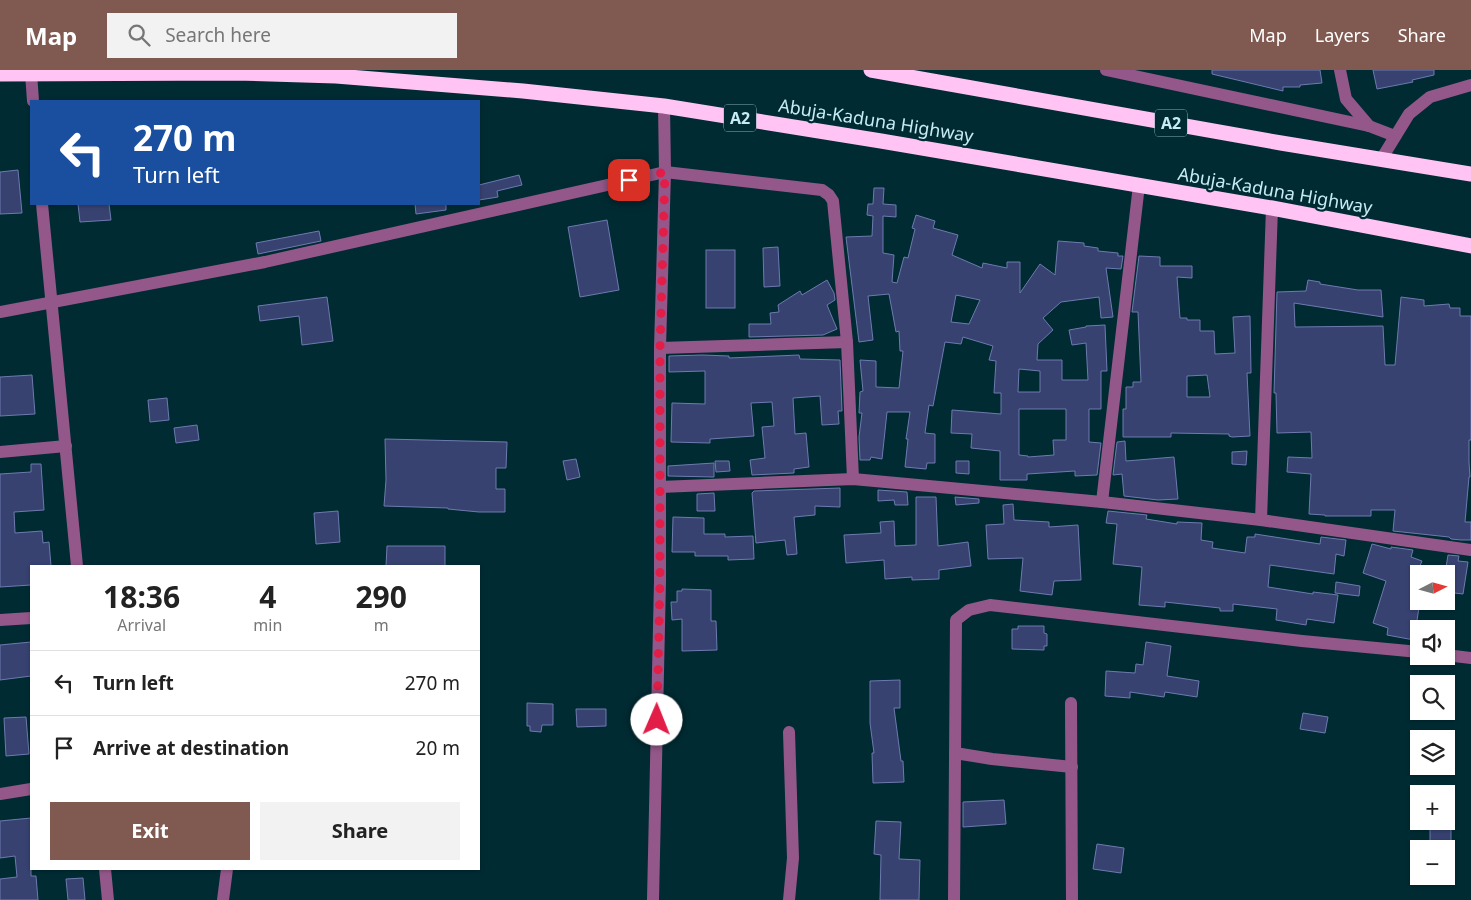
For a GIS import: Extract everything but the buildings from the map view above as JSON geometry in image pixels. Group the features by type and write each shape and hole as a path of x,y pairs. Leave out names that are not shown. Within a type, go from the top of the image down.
{"highway":[{"name":"A2","path":"871,70 1282,143 1471,174"},
{"name":"Abuja-Kaduna Highway","path":"0,74 236,73 336,76 523,91 664,106 881,140 1272,208 1471,246"}],"street":[{"path":"1106,70 1369,126 1395,136"},
{"path":"1340,70 1346,99 1369,126"},
{"path":"31,73 33,100"},
{"path":"1382,158 1409,114 1430,97 1471,85"},
{"path":"653,900 660,581 660,348 665,172 664,106"},
{"path":"0,312 265,262 665,172 822,190 833,201 847,342 853,479"},
{"path":"1102,502 1139,185"},
{"path":"42,205 77,565"},
{"path":"1261,520 1272,208"},
{"path":"660,348 847,342"},
{"path":"0,452 66,446"},
{"path":"660,487 853,479 1102,502 1261,520 1471,550"},
{"path":"954,900 956,620 969,610 990,605 1302,641 1410,651"},
{"path":"0,620 30,618"},
{"path":"1455,656 1471,658"},
{"path":"1072,703 1072,900"},
{"path":"789,732 793,858 789,900"},
{"path":"955,753 992,759 1072,767"},
{"path":"0,794 30,788"},
{"path":"105,870 108,900"},
{"path":"223,900 226,870"}],"route":[{"path":"629,180 665,172 660,348 660,581 657,720"}]}
